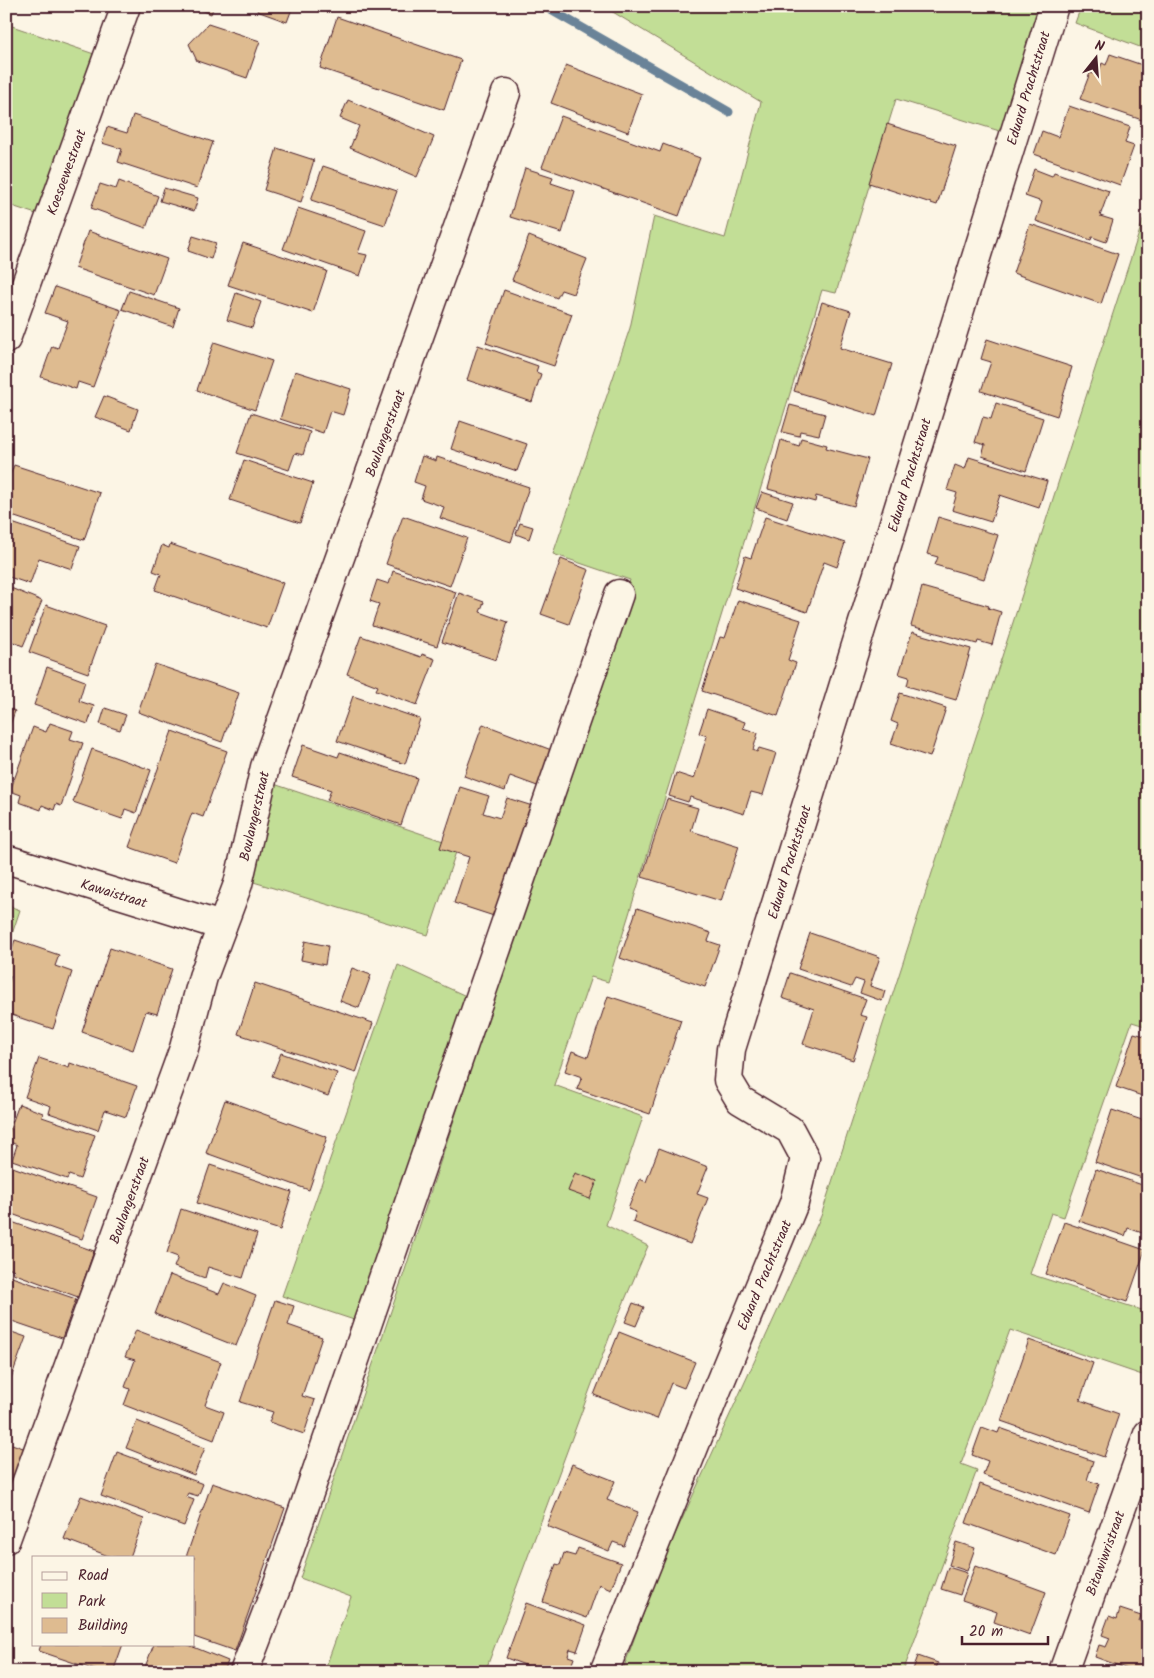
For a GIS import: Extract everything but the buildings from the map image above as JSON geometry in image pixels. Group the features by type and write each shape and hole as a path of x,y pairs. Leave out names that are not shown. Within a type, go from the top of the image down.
{"street":[{"name":"Koesoewestraat","path":"6,339 126,6"},
{"name":"Eduard Prachtstraat","path":"604,1672 794,1203 805,1158 790,1130 740,1100 728,1080 731,1049 1053,9"},
{"name":"Boulangerstraat","path":"6,1539 184,1048 203,977 238,884 265,767 506,93"},
{"path":"244,1672 277,1586 619,594"},
{"name":"Kawaistraat","path":"6,859 222,926"},
{"name":"Bitawiwristraat","path":"1064,1672 1148,1434"}],"green space":[{"path":"603,6 1042,6 1006,133 896,99 836,293 822,290 608,982 591,977 554,1085 643,1117 606,1225 648,1246 612,1330 485,1672 324,1672 351,1597 300,1578 405,1270 630,580 553,554 630,328 654,216 725,238 761,102"},
{"path":"1061,6 1148,6 1148,50 1075,23 1079,12"},
{"path":"6,24 97,55 42,216 6,204"},
{"path":"1148,205 1148,1027 1132,1022 1064,1217 1051,1213 1030,1274 1148,1312 1148,1377 1010,1330 961,1464 977,1470 903,1672 622,1672 661,1565 821,1216"},
{"path":"271,783 458,846 428,935 247,880"},
{"path":"6,905 20,910 6,952"},
{"path":"398,965 466,996 360,1322 282,1296"}],"waterway":[{"path":"544,6 729,112"}]}
